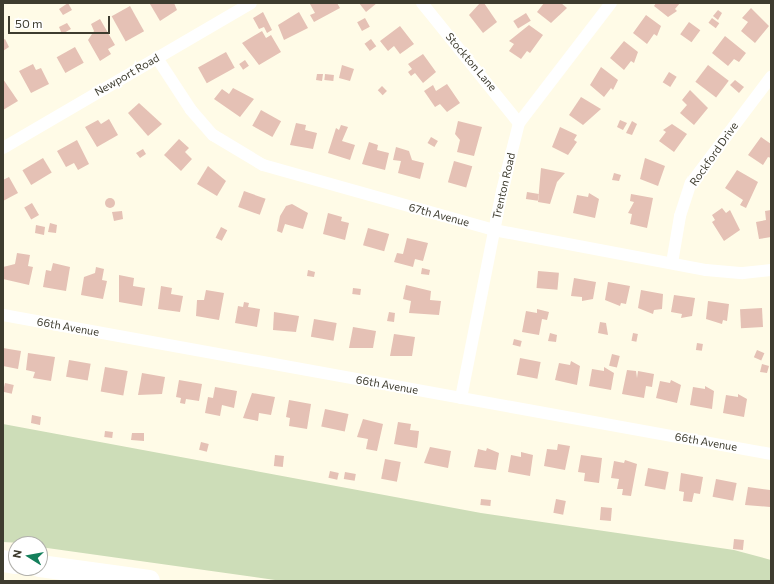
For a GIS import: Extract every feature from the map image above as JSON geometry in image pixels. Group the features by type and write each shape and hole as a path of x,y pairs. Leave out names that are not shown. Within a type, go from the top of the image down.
{"highway":[{"path":"48,567 149,581"}],"street":[{"name":"Newport Road","path":"3,148 251,3"},
{"name":"Stockton Lane","path":"422,3 519,123"},
{"name":"Trenton Road","path":"461,398 494,230 519,123 611,3"},
{"name":"67th Avenue","path":"157,58 191,110 213,135 263,165 494,230 672,263 743,273 771,270"},
{"name":"Rockford Drive","path":"672,263 680,216 691,183 771,77"},
{"name":"66th Avenue","path":"3,315 771,454"}],"green space":[{"path":"3,424 481,513 734,550 771,560 771,581 282,581 48,548 48,536 8,536 8,542 3,542"}],"building":[{"path":"68,3 72,10 63,15 59,9"},
{"path":"174,3 177,10 160,21 150,4"},
{"path":"337,3 340,8 314,22 310,15 315,13 310,4"},
{"path":"359,3 377,3 366,12"},
{"path":"480,3 484,3 497,22 483,33 469,15"},
{"path":"544,3 561,3 567,8 551,23 537,12"},
{"path":"656,3 680,3 675,9 677,11 668,17 654,6"},
{"path":"130,6 144,31 126,42 112,16"},
{"path":"751,8 769,26 755,43 741,31 748,22 742,18"},
{"path":"718,10 722,13 718,20 713,16"},
{"path":"263,12 272,30 267,33 264,27 259,29 253,18"},
{"path":"299,12 308,28 284,40 278,25"},
{"path":"526,13 531,21 518,29 513,21"},
{"path":"646,15 661,26 657,36 654,34 647,44 633,33"},
{"path":"365,18 370,27 362,31 357,22"},
{"path":"712,18 719,23 716,28 708,23"},
{"path":"100,19 115,45 108,49 111,54 100,61 88,40 94,31 91,24"},
{"path":"689,22 700,30 692,42 680,34"},
{"path":"67,23 71,29 62,34 59,27"},
{"path":"529,25 543,35 530,53 527,51 521,59 509,51 514,44 509,41"},
{"path":"400,26 414,44 400,54 394,46 388,51 380,41"},
{"path":"262,31 266,38 271,35 281,52 259,65 242,43"},
{"path":"725,36 746,53 739,62 734,59 728,66 712,53"},
{"path":"5,39 9,47 3,51 3,40"},
{"path":"371,39 376,46 370,51 365,44"},
{"path":"624,41 638,52 634,63 631,61 624,70 610,58"},
{"path":"75,47 84,63 65,73 57,57"},
{"path":"226,52 235,68 207,83 198,68"},
{"path":"423,54 436,72 423,83 415,73 411,76 408,72 412,69 408,64"},
{"path":"245,60 249,66 243,70 239,64"},
{"path":"33,64 36,70 41,68 49,84 31,93 19,71"},
{"path":"342,65 354,69 350,81 339,78"},
{"path":"708,65 729,81 716,97 695,82"},
{"path":"601,67 618,80 613,90 611,88 604,97 590,85"},
{"path":"669,72 677,77 670,87 663,82"},
{"path":"317,74 323,74 322,81 316,80"},
{"path":"325,74 334,75 333,81 324,80"},
{"path":"3,79 18,101 3,110"},
{"path":"735,80 744,87 739,93 730,85"},
{"path":"447,84 460,103 447,112 440,104 435,107 424,91 433,85 436,91"},
{"path":"382,86 387,91 383,95 378,90"},
{"path":"233,88 254,99 240,117 214,99 222,89 229,94"},
{"path":"690,90 708,108 694,125 680,113 687,105 682,100"},
{"path":"581,97 601,109 583,125 569,115"},
{"path":"139,103 162,124 148,136 128,113"},
{"path":"261,110 281,121 272,137 252,126"},
{"path":"109,119 118,135 97,147 85,127 98,120 101,124"},
{"path":"620,120 627,123 623,130 617,127"},
{"path":"458,121 482,127 474,156 457,152 460,140 455,134"},
{"path":"632,121 637,124 632,135 626,133"},
{"path":"296,123 306,125 305,130 317,133 313,149 290,145"},
{"path":"672,124 687,134 674,152 659,141 666,132 663,130"},
{"path":"341,125 348,127 342,141 355,145 350,160 328,153 336,128 339,130"},
{"path":"560,127 577,135 574,140 577,142 568,155 552,147"},
{"path":"431,137 438,141 434,147 428,143"},
{"path":"761,137 771,144 771,158 768,157 763,165 748,155"},
{"path":"179,139 189,148 185,152 192,159 181,171 164,155"},
{"path":"77,140 89,164 78,170 74,163 66,167 57,151"},
{"path":"369,142 378,145 377,150 389,153 385,170 362,164"},
{"path":"396,147 409,151 412,160 424,163 420,179 398,173 401,161 393,160"},
{"path":"143,149 146,154 140,158 136,153"},
{"path":"43,158 52,173 31,185 22,170"},
{"path":"645,158 665,166 658,186 640,179"},
{"path":"454,161 472,166 466,187 448,182"},
{"path":"208,166 226,181 217,196 197,184"},
{"path":"541,168 565,173 557,182 550,204 538,202"},
{"path":"737,170 758,182 746,208 740,205 743,200 725,188"},
{"path":"614,173 621,175 619,181 612,180"},
{"path":"9,177 18,193 3,201 3,180"},
{"path":"244,191 266,199 260,215 238,207"},
{"path":"527,192 539,194 538,201 526,199"},
{"path":"589,193 599,199 595,218 573,213 577,195 588,197"},
{"path":"631,194 653,198 647,228 630,224 632,214 628,213 634,202 630,201"},
{"path":"108,198 112,198 114,199 114,207 108,208 105,205 105,201"},
{"path":"32,203 39,215 31,220 24,208"},
{"path":"292,204 308,213 303,229 285,224 282,233 277,231 280,216 286,206"},
{"path":"722,208 726,213 730,210 740,230 724,241 712,222 715,220 712,215"},
{"path":"771,210 771,237 759,239 756,222 766,220 765,211"},
{"path":"122,211 123,219 114,221 112,212"},
{"path":"328,213 342,217 341,221 349,223 345,240 323,234"},
{"path":"50,223 57,225 56,233 48,232"},
{"path":"36,225 45,227 44,235 35,233"},
{"path":"221,227 227,230 222,241 216,238"},
{"path":"368,228 389,234 384,251 363,245"},
{"path":"407,238 428,243 423,261 415,259 413,267 394,262 397,253 403,254"},
{"path":"17,253 30,255 28,266 33,267 29,285 3,279 3,267 15,264"},
{"path":"53,263 70,267 66,291 43,287 46,270 51,271"},
{"path":"96,267 104,269 102,280 107,281 103,299 81,295 84,277 95,273"},
{"path":"422,268 430,270 429,275 421,274"},
{"path":"308,270 315,272 314,277 307,276"},
{"path":"538,271 559,273 557,290 537,288"},
{"path":"119,275 134,278 133,286 145,288 142,306 119,302"},
{"path":"574,278 596,282 593,299 582,301 582,297 571,296"},
{"path":"608,282 630,286 626,304 621,303 620,306 605,300"},
{"path":"406,285 431,291 430,300 441,301 439,315 409,313 411,301 403,299"},
{"path":"161,286 172,288 171,294 183,296 180,312 158,309"},
{"path":"353,288 361,289 360,295 352,294"},
{"path":"206,290 224,293 219,320 196,316 197,300 204,300"},
{"path":"641,290 663,294 662,309 654,310 653,314 638,308"},
{"path":"674,295 695,298 692,316 681,318 682,314 671,312"},
{"path":"708,301 729,304 727,321 723,320 722,324 706,319"},
{"path":"244,302 249,303 248,307 260,309 257,327 235,323 238,306 243,307"},
{"path":"762,308 763,327 741,328 740,309"},
{"path":"537,309 549,312 547,320 542,319 539,335 522,332 526,311 537,313"},
{"path":"274,312 299,316 296,332 273,330"},
{"path":"389,312 395,313 394,322 387,321"},
{"path":"314,319 337,323 334,341 311,337"},
{"path":"600,322 606,323 608,335 598,333"},
{"path":"353,327 376,331 373,348 349,348"},
{"path":"550,333 557,335 556,342 548,341"},
{"path":"633,333 638,334 636,342 631,341"},
{"path":"394,334 415,337 412,356 390,356"},
{"path":"514,339 522,341 520,347 513,345"},
{"path":"697,343 703,344 702,351 696,350"},
{"path":"3,348 21,351 18,369 3,366"},
{"path":"757,350 764,353 761,360 754,357"},
{"path":"28,353 55,357 51,381 33,378 35,372 26,370"},
{"path":"612,354 620,356 617,368 609,366"},
{"path":"520,358 541,362 537,379 517,375"},
{"path":"69,360 91,364 88,381 66,377"},
{"path":"571,361 580,366 577,385 555,380 559,363 570,365"},
{"path":"762,364 769,366 767,373 760,372"},
{"path":"105,367 128,371 123,396 101,392"},
{"path":"604,367 614,373 611,390 589,386 592,369 604,371"},
{"path":"627,370 636,371 637,378 638,371 654,374 652,387 646,386 644,398 622,394"},
{"path":"142,373 165,377 162,394 138,395"},
{"path":"179,380 202,384 199,401 186,399 185,404 180,403 181,398 176,397"},
{"path":"671,380 681,385 677,403 656,398 660,381 670,383"},
{"path":"5,383 14,385 12,394 3,392"},
{"path":"705,386 714,391 712,409 690,405 693,387 705,389"},
{"path":"215,387 237,391 234,408 222,405 220,416 205,413 208,397 213,398"},
{"path":"252,393 275,397 271,415 259,413 258,421 243,418"},
{"path":"738,394 747,399 744,417 723,413 726,395 738,397"},
{"path":"289,400 311,404 307,429 289,426 290,418 286,417"},
{"path":"325,409 348,414 345,432 321,427"},
{"path":"32,415 41,417 40,425 31,423"},
{"path":"363,419 383,424 377,451 366,449 368,439 357,437"},
{"path":"398,422 411,424 410,430 419,431 417,448 394,444"},
{"path":"105,431 113,432 112,438 104,437"},
{"path":"132,433 144,433 144,441 131,440"},
{"path":"201,442 209,444 207,452 199,450"},
{"path":"558,444 570,446 565,470 544,466 547,449 557,450"},
{"path":"430,447 451,451 448,468 424,463"},
{"path":"487,448 499,453 496,470 474,467 478,449 486,451"},
{"path":"521,452 533,455 530,476 508,472 511,455 521,457"},
{"path":"275,455 284,456 283,467 274,466"},
{"path":"581,455 602,458 599,483 584,481 585,473 578,472"},
{"path":"385,459 401,462 397,482 381,479"},
{"path":"625,460 637,464 631,496 622,495 623,489 617,489 619,479 611,478 614,461 624,463"},
{"path":"648,468 669,472 665,490 645,486"},
{"path":"330,471 339,473 337,480 328,478"},
{"path":"345,472 356,474 355,481 344,479"},
{"path":"681,473 703,477 700,494 694,493 692,502 683,501 684,492 679,491"},
{"path":"716,479 737,483 733,501 713,497"},
{"path":"748,487 770,490 770,507 745,505"},
{"path":"481,499 491,500 490,506 480,505"},
{"path":"556,499 566,501 563,515 553,513"},
{"path":"601,507 612,508 611,521 600,520"},
{"path":"734,539 744,540 743,550 733,549"}]}
